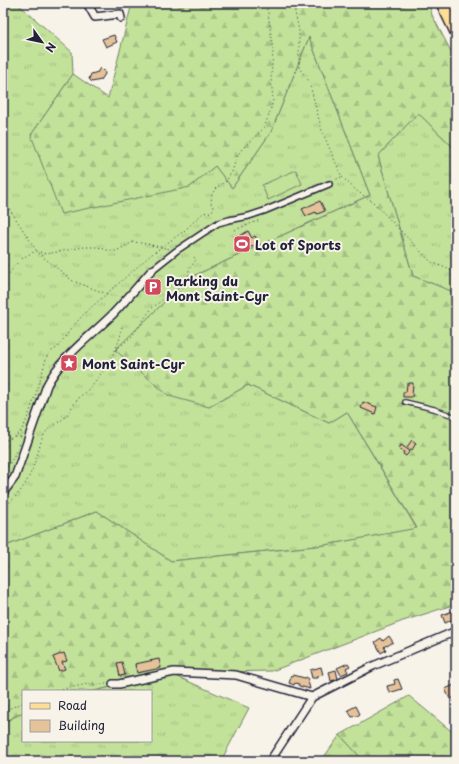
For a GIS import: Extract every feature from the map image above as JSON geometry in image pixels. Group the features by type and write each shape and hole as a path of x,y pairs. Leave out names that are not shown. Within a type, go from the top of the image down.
{"main road":[{"path":"442,3 456,32"}],"street":[{"path":"87,3 95,17 120,14 121,18"},
{"path":"3,493 15,477 52,375 61,364 113,314 152,270 176,251 218,223 264,211 329,184"},
{"path":"270,761 312,697 373,666 456,631"},
{"path":"113,684 174,672 236,675 312,697"}],"lane":[{"path":"405,402 456,416"}],"path":[{"path":"3,473 20,441 22,430 34,399 48,353 57,348 73,326 86,312 152,254 184,231 203,213 210,212 214,209 211,202 212,194 216,188 226,182 242,149 264,128 273,100 271,78 274,50 268,12 264,3"},
{"path":"293,3 299,31 299,68 309,82 322,131 342,177 358,192 372,201 428,259 433,263 456,272"},
{"path":"329,184 342,177"},
{"path":"3,199 37,251 73,281 107,294"},
{"path":"235,230 260,220"},
{"path":"3,284 16,264 24,257 37,251 46,254 84,247 98,247 116,252 133,242 164,246"},
{"path":"114,352 132,336 152,308 166,297 172,296 179,292 185,286 189,278 189,269 196,260 194,257"},
{"path":"3,507 15,498 27,482 45,433 49,428 65,417 95,380 114,352 120,338 122,326"},
{"path":"3,442 22,430"},
{"path":"59,690 88,684 113,684"},
{"path":"3,711 22,703"}],"green space":[{"path":"3,3 17,3 72,52 73,74 31,135 190,187 215,166 232,188 271,132 309,37 370,195 189,278 209,407 248,385 329,423 347,412 417,529 325,545 171,561 97,511 3,547"},
{"path":"132,3 429,3 432,15 456,61 456,150 418,113 378,156 413,276 456,293 456,604 403,621 272,671 169,673 98,690 22,690 22,713 3,723 3,547 97,511 171,561 325,545 417,528 347,412 329,423 248,385 209,407 169,396 115,350 189,278 370,195 309,37 271,132 232,188 215,166 190,187 61,214 31,135 73,74 108,98"},
{"path":"418,113 456,150 456,293 413,276 378,156"},
{"path":"296,170 302,184 268,200 262,185"},
{"path":"169,673 249,708 221,761 3,761 3,723 22,713 22,742 152,742 152,690 98,690"},
{"path":"409,696 456,735 456,761 446,761 444,756 410,761 364,761 340,735"},
{"path":"340,735 364,761 321,761"}],"building":[{"path":"114,35 117,42 106,47 102,39"},
{"path":"100,68 103,71 104,70 105,74 101,80 92,82 89,79 91,74 98,72"},
{"path":"320,201 325,211 317,214 316,212 306,216 302,209"},
{"path":"248,231 252,238 255,236 260,245 256,247 255,245 242,252 235,239"},
{"path":"413,383 412,397 403,397 403,392 406,392 407,384"},
{"path":"363,402 377,407 375,414 361,408"},
{"path":"412,440 416,443 412,450 407,447"},
{"path":"401,445 410,451 406,456 403,454 404,452 399,449"},
{"path":"453,611 456,618 445,623 442,615"},
{"path":"389,636 393,642 387,646 386,645 384,647 386,650 381,653 375,642 381,638 383,641"},
{"path":"64,653 67,661 62,662 65,669 59,671 53,657"},
{"path":"159,659 161,668 137,673 135,664"},
{"path":"122,662 125,675 120,676 117,663"},
{"path":"348,663 350,666 346,668 348,672 341,675 337,668"},
{"path":"321,667 323,675 318,676 318,678 312,678 310,670"},
{"path":"336,670 338,679 331,681 329,672"},
{"path":"292,675 305,678 307,677 310,689 299,686 299,684 295,683 294,685 289,683"},
{"path":"398,679 402,689 389,693 387,686 395,684 394,680"},
{"path":"454,685 456,692 454,693 456,696 450,699 445,689"},
{"path":"356,706 360,714 352,717 348,710"}],"place":[{"name":"Lot of Sports","path":"242,244"},
{"name":"Parking du Mont Saint-Cyr","path":"153,287"},
{"name":"Mont Saint-Cyr","path":"69,363"}]}
